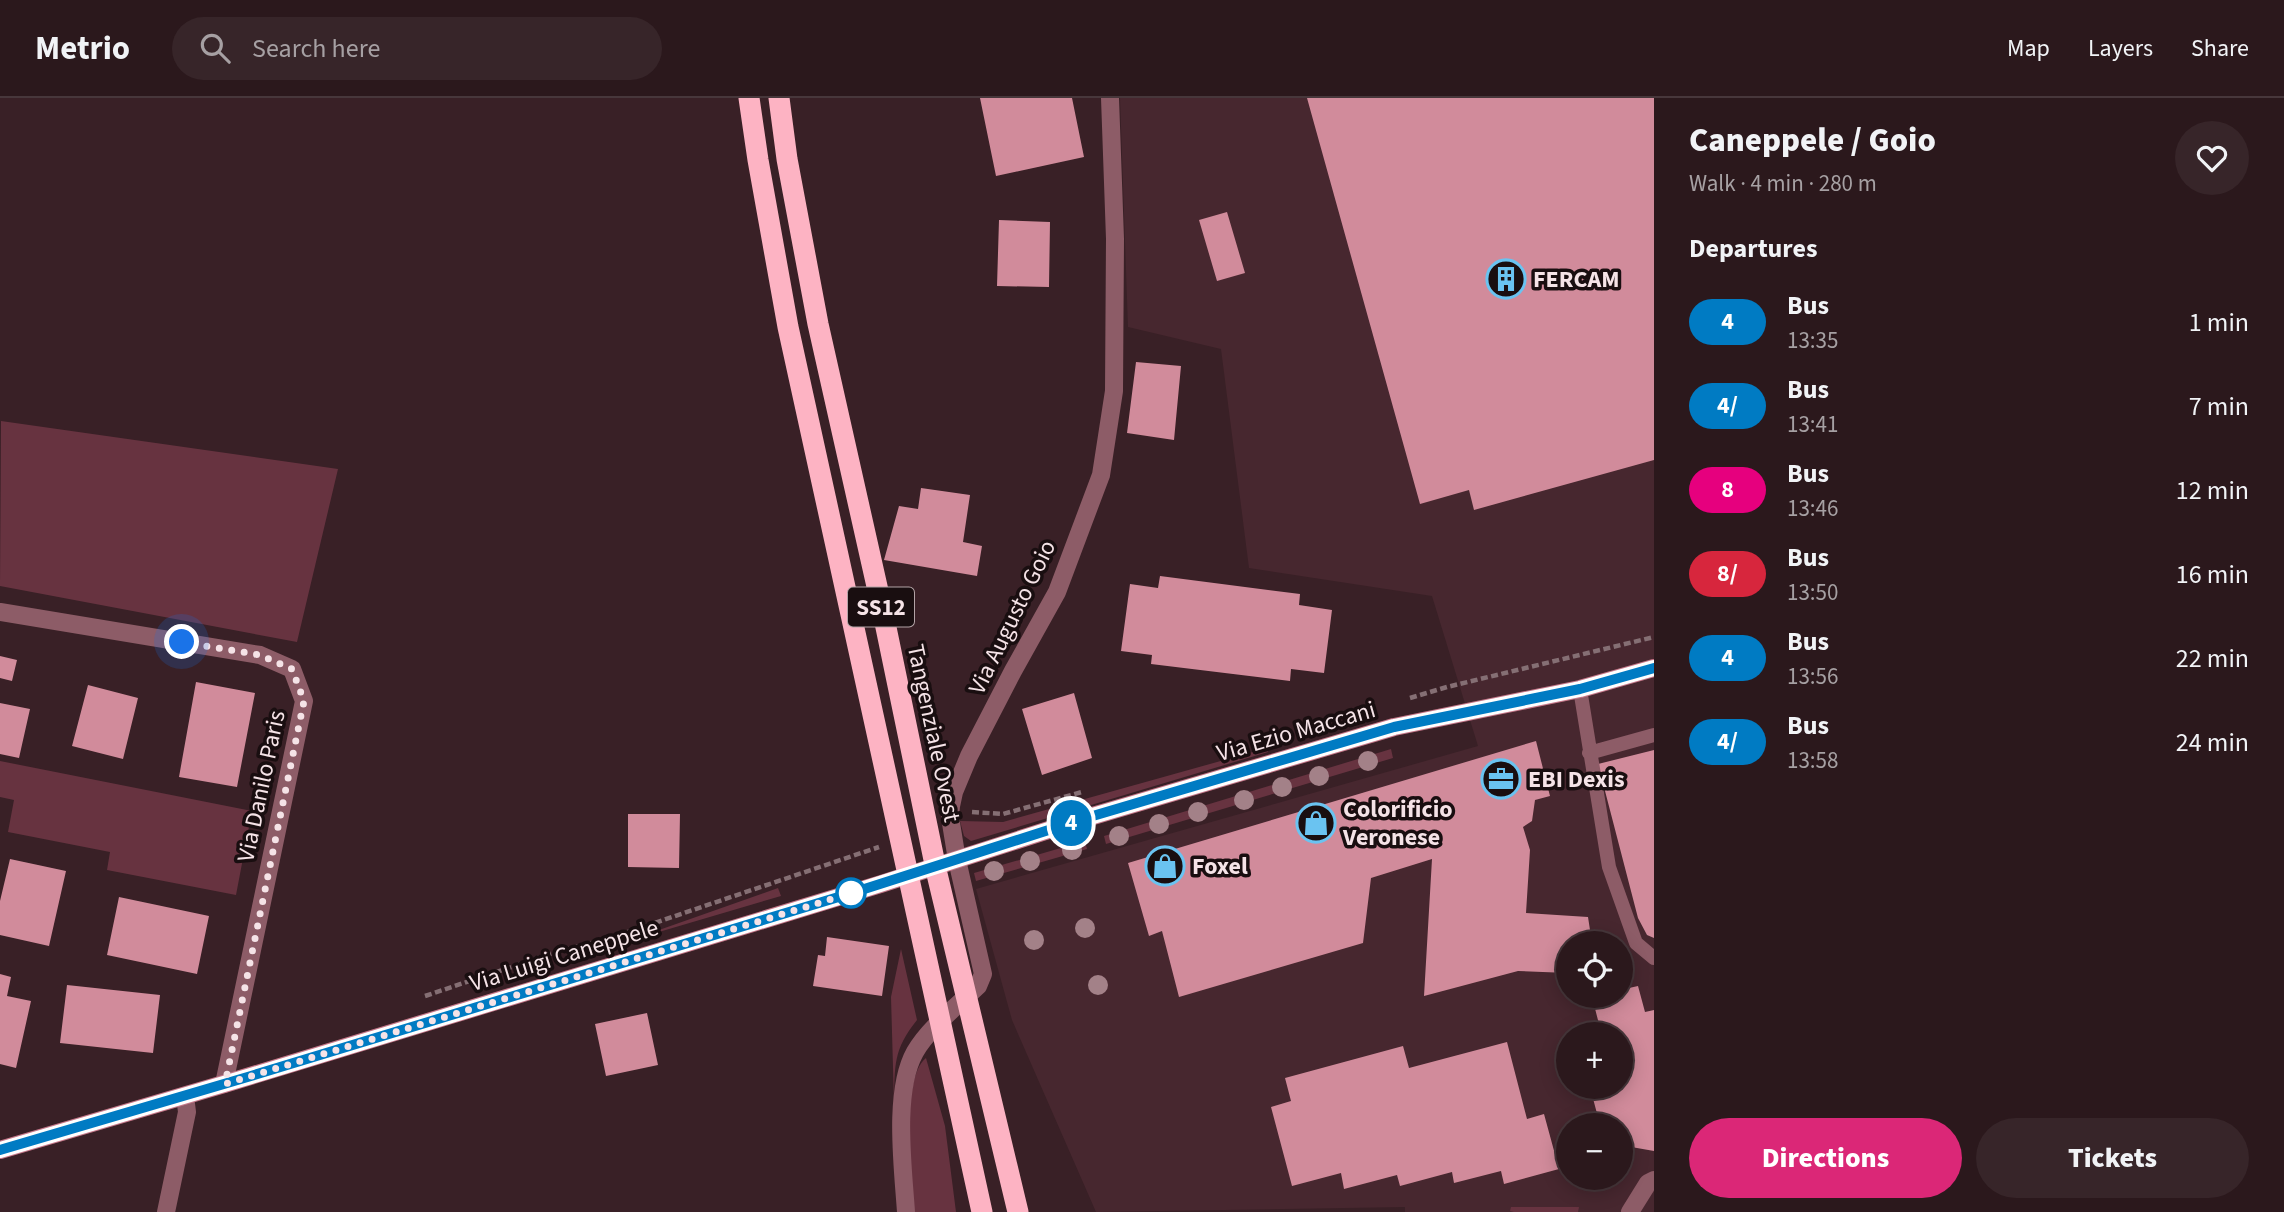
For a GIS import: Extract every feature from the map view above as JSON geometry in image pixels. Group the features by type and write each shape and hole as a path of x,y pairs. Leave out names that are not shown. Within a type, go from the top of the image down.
{"highway":[{"name":"SS12","path":"750,98 758,160 788,327 982,1212"},
{"name":"Tangenziale Ovest","path":"779,98 787,159 818,324 883,613 937,874 1018,1212"}],"street":[{"name":"Via Augusto Goio","path":"906,1212 902,1128 905,1074 922,1042 978,986 983,974 950,817 954,792 1013,671 1058,592 1101,475 1114,391 1115,239 1110,98"},
{"name":"Via Danilo Paris","path":"0,612 260,655 292,669 304,701 225,1084"},
{"name":"Via Ezio Maccani","path":"957,860 1086,818 1405,724 1580,689 1654,668"},
{"name":"Via Luigi Caneppele","path":"0,1150 957,860"},
{"path":"166,1212 187,1112 185,1096"},
{"path":"1630,1212 1648,1183 1654,1180"}],"lane":[{"path":"1580,689 1609,867 1636,943 1654,958"},
{"path":"1589,753 1654,735"}],"path":[{"path":"422,997 553,953 607,939 872,850"}],"shaded area":[{"path":"1120,98 1654,98 1654,1212 1405,1212 1405,1207 1096,1212 1012,1020 976,889 1478,746 1432,596 1249,568 1221,349 1128,327"},
{"path":"1,421 338,469 297,642 0,586"},
{"path":"1267,748 1268,752 971,841 964,836 960,821 1003,822"},
{"path":"1391,749 1393,758 1106,844 1104,836"},
{"path":"0,761 252,811 236,895 107,870 110,852 8,832 14,800 0,797"},
{"path":"1085,841 1087,849 976,881 974,873"},
{"path":"778,888 781,896 625,942"},
{"path":"901,949 917,1020 899,1049 894,1102 891,997"},
{"path":"926,1058 945,1126 956,1212 912,1212 910,1106 918,1069"},
{"path":"1511,1207 1579,1207 1578,1212 1514,1212 1510,1211"}],"building":[{"path":"980,98 1072,98 1084,157 996,176"},
{"name":"FERCAM","path":"1307,98 1654,98 1654,460 1474,510 1469,490 1420,504"},
{"path":"1227,212 1245,273 1217,281 1199,220"},
{"path":"999,220 1050,222 1049,287 997,286"},
{"path":"1136,362 1181,366 1174,440 1127,433"},
{"path":"921,488 970,495 963,542 982,546 977,576 884,560 899,506 918,509"},
{"path":"1160,576 1300,594 1299,605 1332,610 1324,673 1291,669 1290,681 1151,664 1152,655 1121,651 1130,584 1158,588"},
{"path":"0,656 17,660 12,681 0,678"},
{"path":"196,682 255,693 237,787 179,777"},
{"path":"88,685 138,698 123,759 72,746"},
{"path":"1074,693 1092,758 1042,775 1022,709"},
{"path":"0,703 30,709 19,758 0,754"},
{"path":"1536,741 1550,796 1535,800 1532,821 1523,827 1530,850 1526,913 1588,917 1590,931 1556,931 1556,973 1518,971 1424,996 1432,859 1371,878 1363,943 1179,997 1162,931 1149,936 1128,863"},
{"path":"1654,750 1654,938 1647,935 1638,918 1598,764"},
{"path":"628,814 680,814 679,868 628,867"},
{"path":"10,859 66,871 49,946 0,935 0,901"},
{"path":"119,897 209,916 197,974 107,955"},
{"path":"827,937 889,946 882,996 813,986 818,955 825,956"},
{"path":"0,974 11,977 7,996 31,1001 16,1068 0,1064"},
{"path":"67,985 160,995 153,1053 60,1043"},
{"path":"1638,986 1645,1012 1654,1010 1654,1151 1633,1147 1633,1113 1597,1113 1593,1099 1633,1099 1633,1022 1598,1022 1595,1008 1633,1008 1633,987"},
{"path":"647,1013 658,1065 606,1076 595,1024"},
{"path":"1507,1042 1527,1119 1544,1114 1556,1158 1556,1170 1504,1184 1501,1171 1454,1183 1452,1172 1400,1186 1397,1175 1344,1189 1341,1173 1292,1186 1271,1107 1291,1101 1285,1078 1403,1046 1409,1068"}],"bus line":[{"name":"4","path":"0,1150 855,892 1086,818 1394,727 1580,689 1654,668"}],"place":[{"name":"FERCAM","path":"1506,279"},
{"name":"EBI Dexis","path":"1501,779"},
{"name":"Colorificio Veronese","path":"1316,823"},
{"name":"Foxel","path":"1165,866"}],"route":[{"path":"182,642 260,655 292,669 304,701 225,1084 855,892 851,893"}]}
